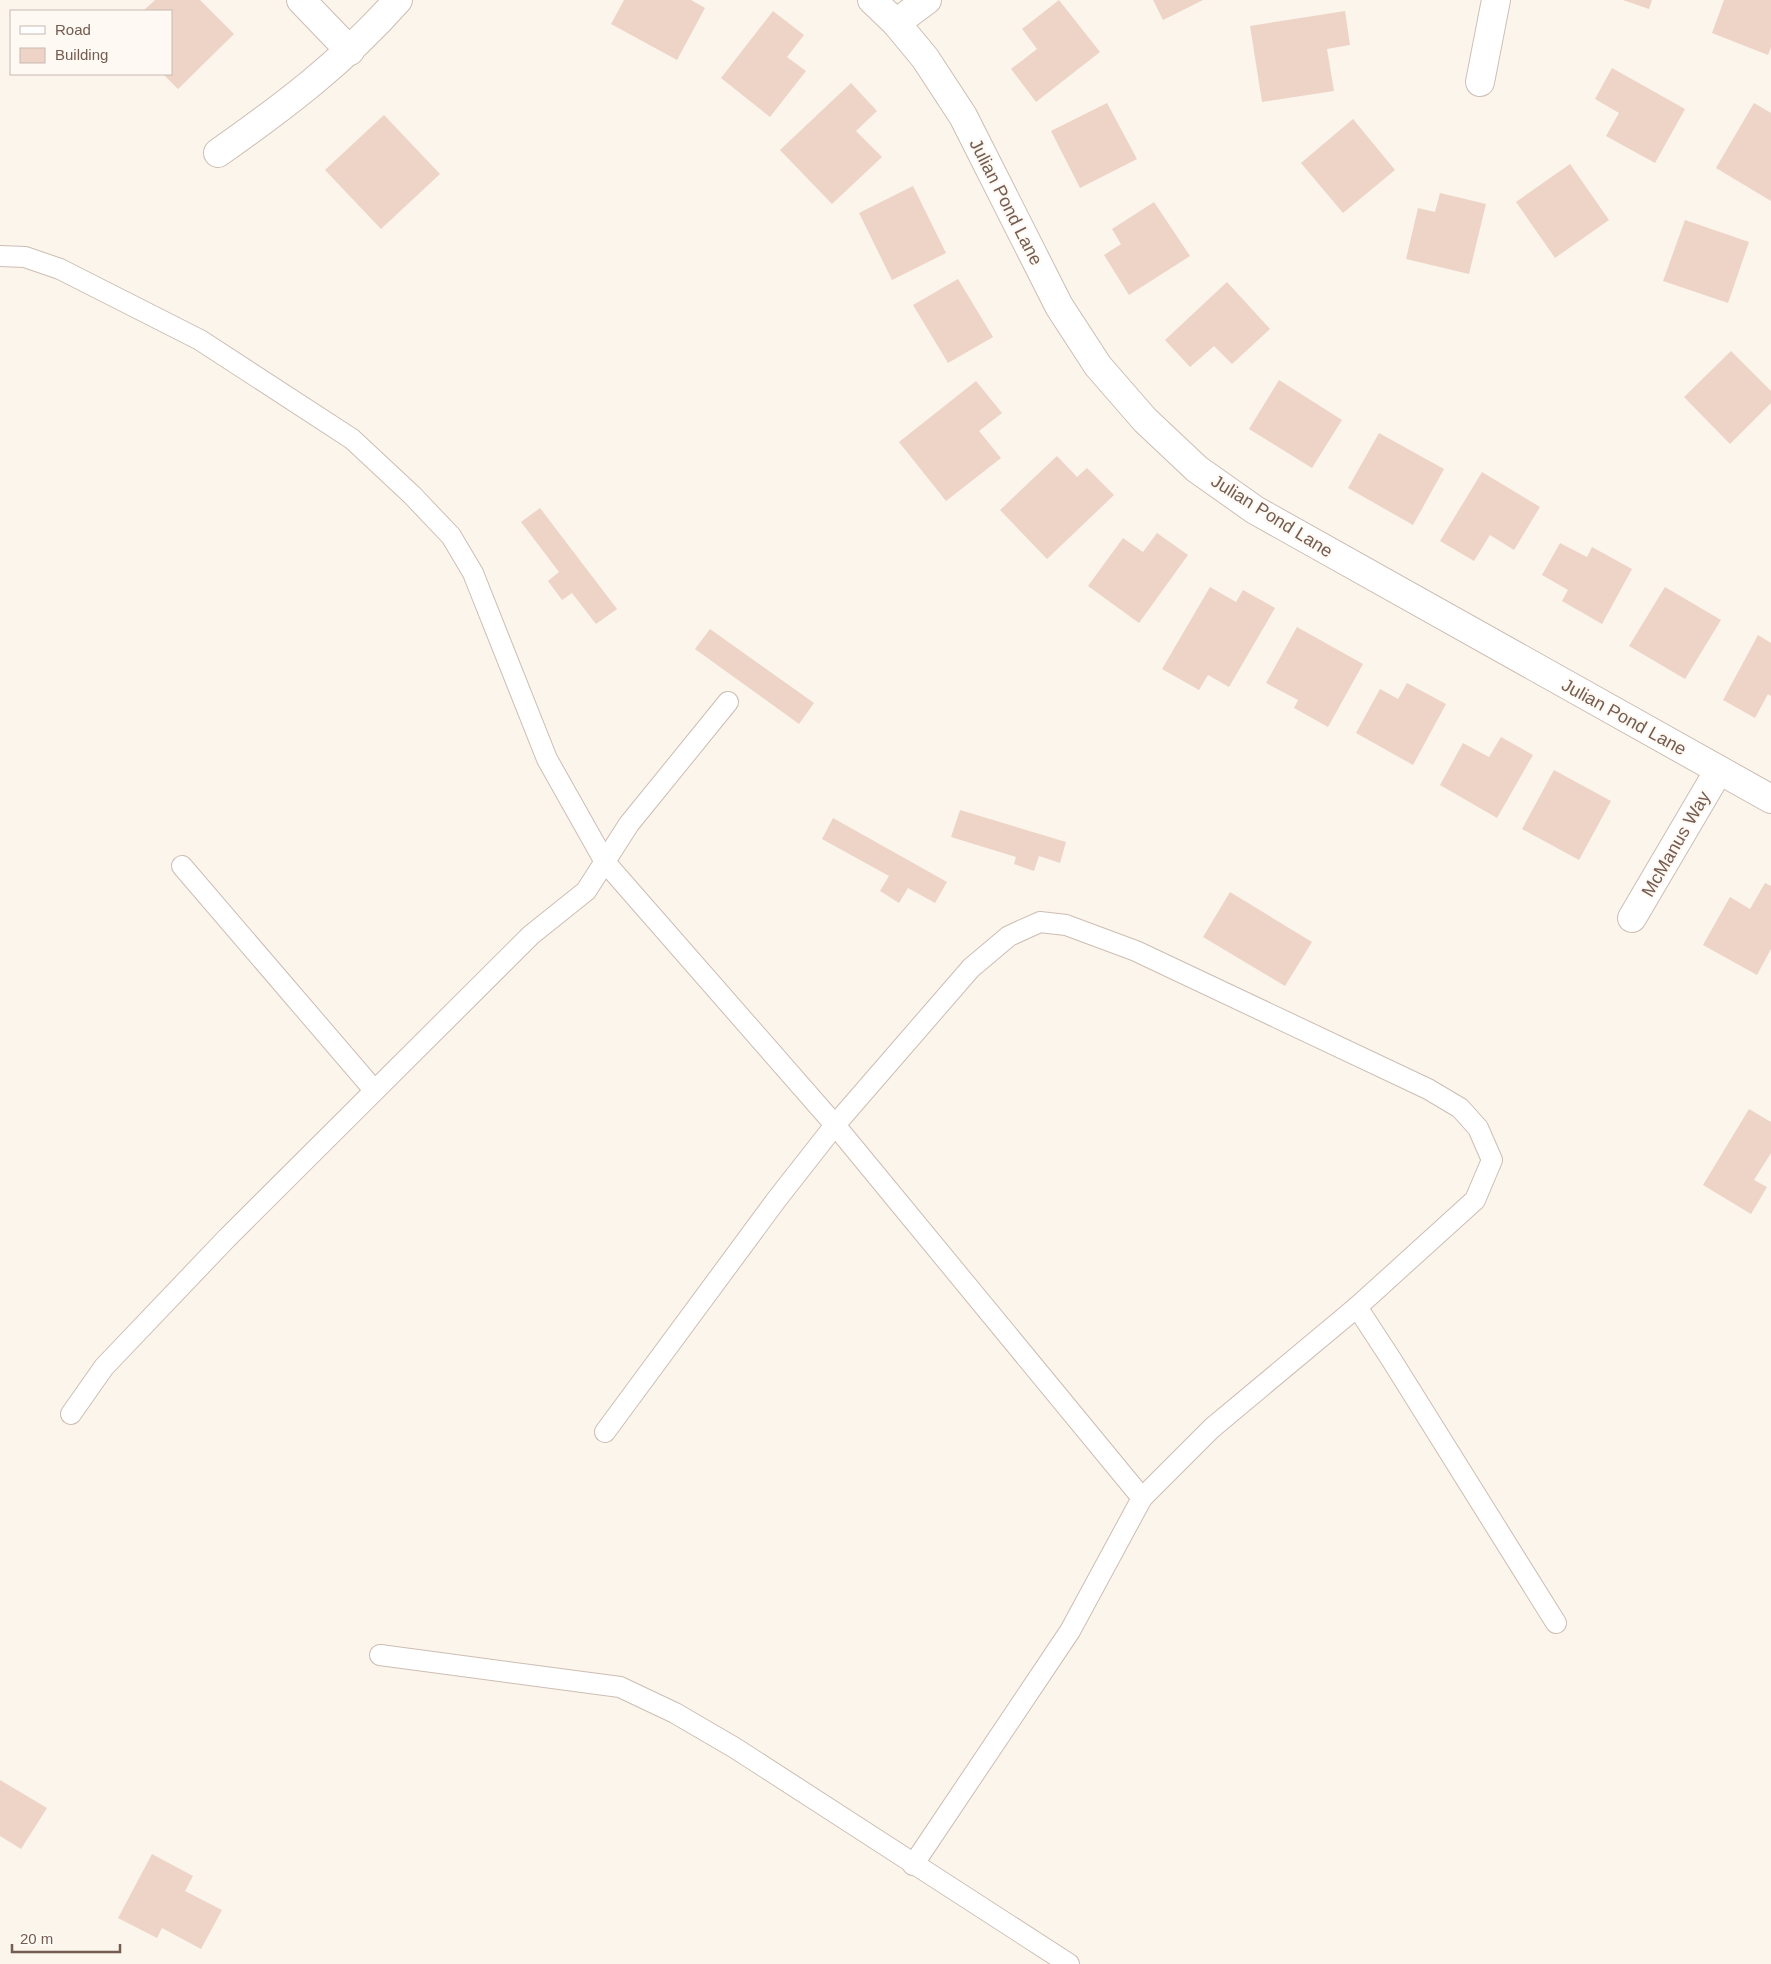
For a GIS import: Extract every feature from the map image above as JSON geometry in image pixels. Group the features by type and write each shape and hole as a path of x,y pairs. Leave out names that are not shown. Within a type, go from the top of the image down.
{"street":[{"path":"301,0 350,51"},
{"path":"218,153 285,106 350,51 398,0"},
{"name":"Julian Pond Lane","path":"872,0 896,23 925,58 963,116 1059,306 1098,366 1145,420 1197,469 1255,510 1771,799"},
{"path":"896,23 927,0"},
{"path":"1480,82 1496,0"},
{"name":"McManus Way","path":"1632,918 1719,770"}],"lane":[{"path":"0,256 25,257 60,269 200,340 352,439 412,495 451,536 472,573 547,759 605,862 835,1125 1142,1498"},
{"path":"71,1414 104,1367 227,1238 531,935 586,891 628,824 728,702"},
{"path":"182,866 374,1090"},
{"path":"605,1432 776,1199 835,1125 971,968 1009,936 1040,922 1066,925 1136,951 1428,1089 1460,1108 1478,1128 1492,1160 1475,1200 1357,1307 1212,1428 1142,1498 1070,1631 913,1865"},
{"path":"1357,1307 1556,1623"},
{"path":"380,1654 620,1687 675,1713 735,1748 913,1865 1069,1964"}],"building":[{"path":"155,0 200,0 234,34 178,89 164,75 172,75 172,10 144,10"},
{"path":"624,0 691,0 705,8 677,60 611,24"},
{"path":"1059,0 1100,52 1036,102 1011,69 1037,49 1022,29"},
{"path":"1153,0 1203,0 1163,20"},
{"path":"1623,0 1652,0 1649,9"},
{"path":"1724,0 1771,0 1771,47 1768,55 1712,33"},
{"path":"773,11 804,35 787,57 806,71 770,117 721,78"},
{"path":"1345,11 1350,45 1327,49 1334,91 1262,102 1250,26"},
{"path":"1612,68 1685,109 1655,163 1606,136 1619,113 1595,99"},
{"path":"851,83 877,111 856,131 882,157 832,204 780,150"},
{"path":"1107,103 1137,159 1080,188 1051,131"},
{"path":"1754,103 1771,113 1771,201 1716,168"},
{"path":"384,115 440,174 381,229 325,170"},
{"path":"1353,119 1395,170 1343,213 1301,163"},
{"path":"1570,164 1609,220 1555,258 1516,202"},
{"path":"913,186 946,253 892,280 859,213"},
{"path":"1440,193 1486,204 1469,274 1406,259 1418,208 1435,212"},
{"path":"1154,202 1190,256 1129,295 1104,255 1121,244 1112,229"},
{"path":"1685,220 1749,242 1728,303 1663,281"},
{"path":"958,279 993,337 948,363 913,305"},
{"path":"1227,282 1270,329 1232,364 1214,346 1190,367 1165,340"},
{"path":"1731,351 1771,391 1771,403 1730,444 1684,397"},
{"path":"1279,380 1342,420 1312,468 1249,429"},
{"path":"976,381 1002,413 979,431 1001,458 946,501 899,442"},
{"path":"1379,433 1444,469 1413,525 1348,488"},
{"path":"1057,456 1077,477 1087,468 1114,495 1047,559 1000,510"},
{"path":"1482,472 1540,507 1514,550 1490,535 1474,561 1440,541"},
{"path":"540,508 617,609 596,624 572,593 562,600 548,581 559,572 521,522"},
{"path":"1157,533 1188,555 1139,623 1088,586 1123,538 1143,552"},
{"path":"1560,543 1587,557 1592,547 1632,569 1602,624 1562,601 1568,590 1542,575"},
{"path":"1210,587 1236,602 1243,590 1275,608 1229,687 1208,675 1199,690 1162,669"},
{"path":"1665,587 1721,620 1685,679 1629,646"},
{"path":"1297,627 1363,664 1328,727 1294,708 1298,700 1266,683"},
{"path":"710,629 814,703 799,724 695,649"},
{"path":"1758,635 1771,643 1771,696 1768,694 1755,718 1723,700"},
{"path":"1407,683 1446,704 1413,765 1356,733 1380,689 1398,699"},
{"path":"1501,737 1533,755 1497,818 1440,785 1463,743 1489,757"},
{"path":"1554,770 1611,801 1579,860 1522,829"},
{"path":"960,810 1066,842 1060,863 1039,856 1034,871 1014,864 1016,857 951,837"},
{"path":"833,818 947,882 935,903 908,888 899,903 880,891 889,876 822,839"},
{"path":"1765,883 1771,886 1771,949 1757,975 1703,945 1730,897 1750,909"},
{"path":"1230,892 1312,942 1285,986 1203,937"},
{"path":"1749,1109 1771,1122 1771,1153 1754,1180 1767,1187 1751,1214 1703,1185"},
{"path":"0,1780 47,1808 21,1849 0,1836"},
{"path":"152,1854 193,1876 185,1891 222,1910 201,1949 162,1928 157,1938 118,1918"}]}
